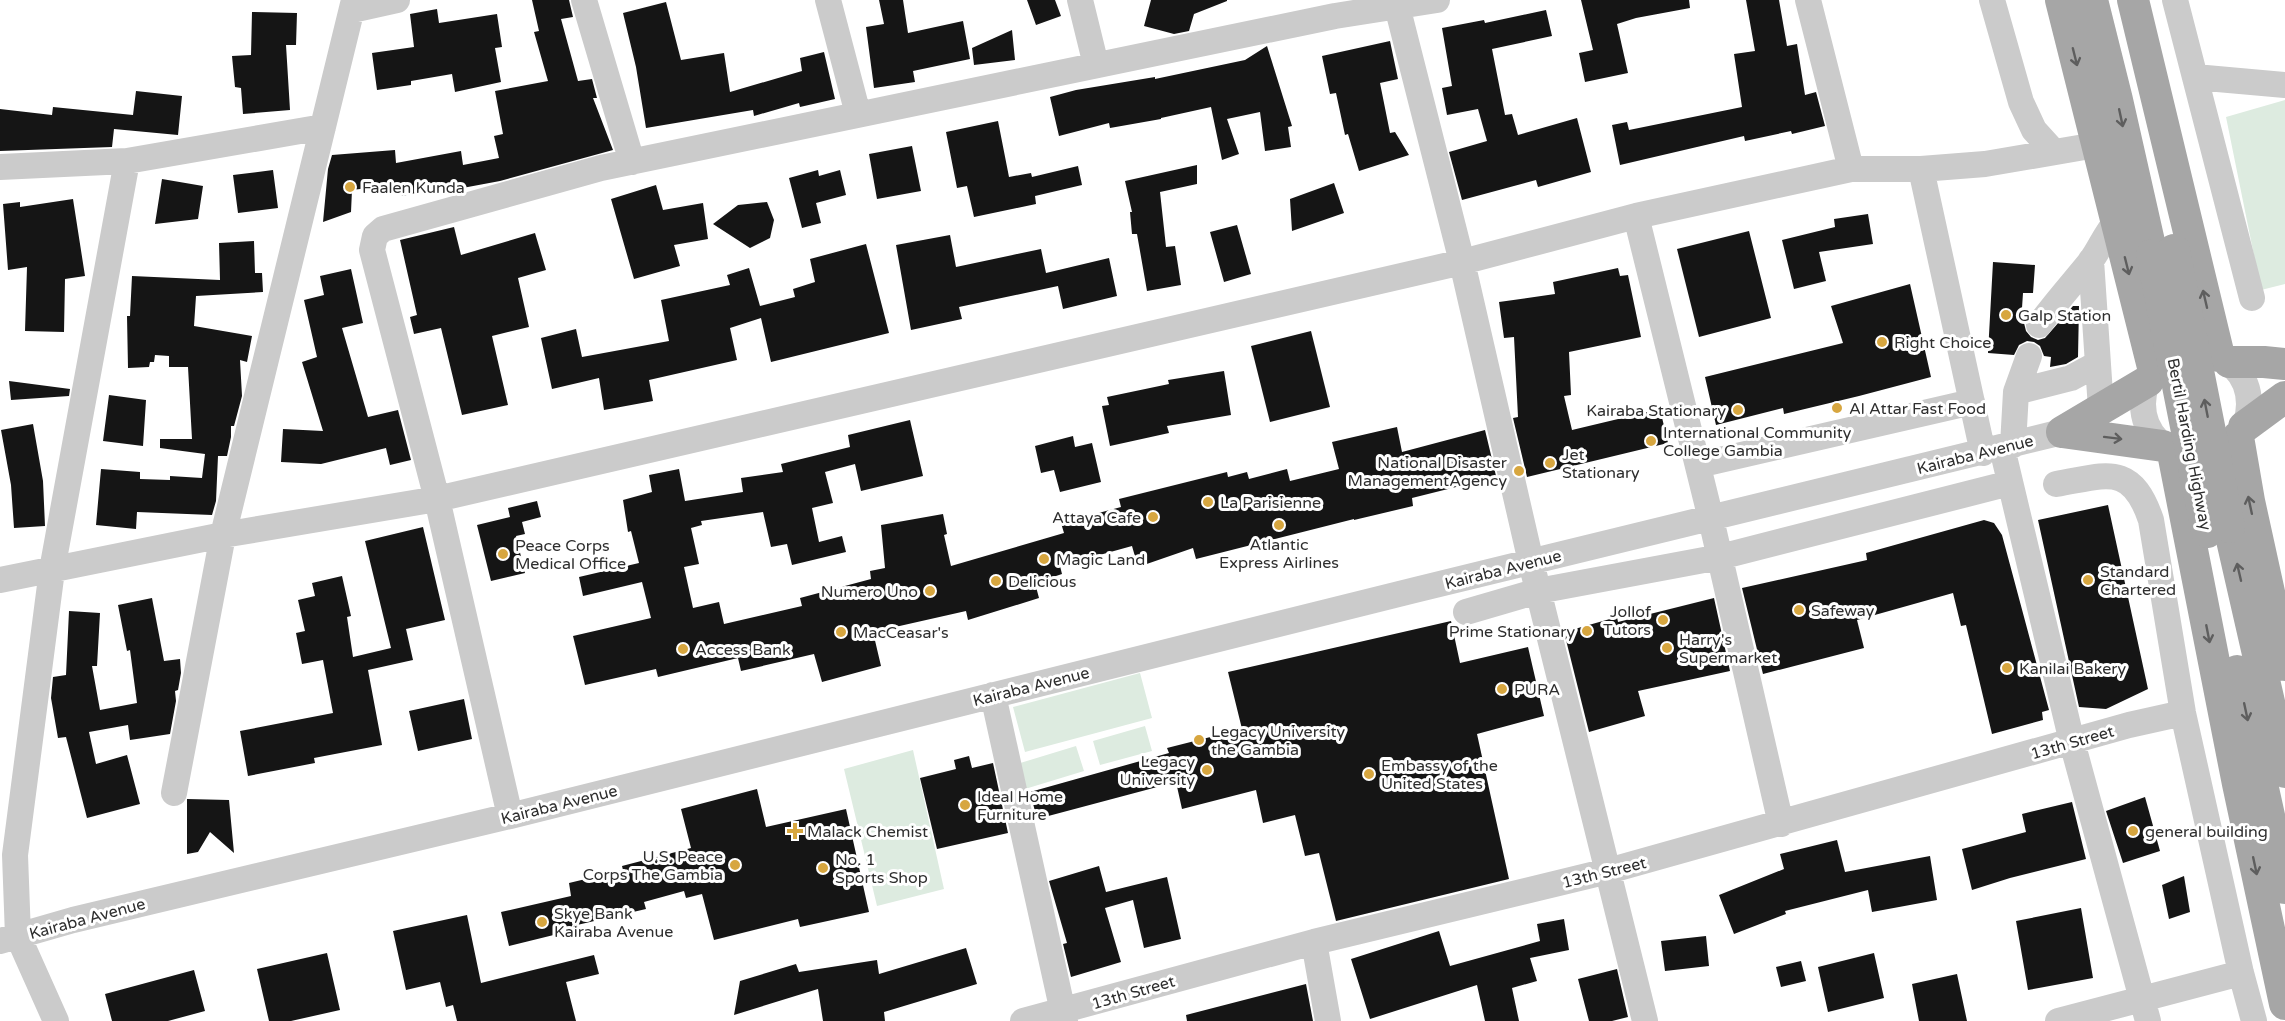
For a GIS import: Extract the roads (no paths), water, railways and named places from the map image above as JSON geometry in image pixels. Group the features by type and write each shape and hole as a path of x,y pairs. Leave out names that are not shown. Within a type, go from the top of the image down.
{"main road":[{"path":"2061,0 2116,222 2151,376 2062,432"},
{"name":"Bertil Harding Highway","path":"2092,0 2152,255 2207,532 2285,888"},
{"name":"Bertil Harding Highway","path":"2115,0 2174,250 2229,527 2285,772"},
{"path":"2133,0 2224,359 2285,364"},
{"path":"2285,397 2241,432 2249,501 2285,664"},
{"path":"2062,432 2168,450 2285,1004"}],"street":[{"path":"174,793 223,535 353,5 397,0"},
{"path":"584,0 632,162"},
{"path":"828,0 858,114"},
{"path":"1080,0 1096,65"},
{"path":"510,816 437,499 372,250 375,236 383,229 632,162 1096,65 1333,8 1396,6 1437,0"},
{"path":"1808,0 1851,169"},
{"path":"1992,0 2020,102 2034,130 2055,152"},
{"path":"2175,0 2252,298"},
{"path":"1396,6 1462,262 1531,562 1644,1021"},
{"path":"2195,77 2285,85"},
{"path":"0,167 127,161 323,127"},
{"path":"0,580 223,535 437,499 1462,262 1636,216 1851,169 1921,169 1984,164 2096,145"},
{"path":"56,1021 9,938 15,855 52,570 127,161"},
{"path":"1921,169 1972,402 1999,449 2010,483 2072,742 2145,1010"},
{"path":"1636,216 1711,519 1781,824"},
{"path":"2039,325 2067,287 2091,260 2116,222"},
{"path":"2091,260 2097,319 2097,364 2101,409"},
{"path":"2196,351 2224,359 2238,371 2248,392 2249,404 2241,432 2220,452 2208,456 2196,458 2168,450 2155,438 2144,417 2143,405 2151,376 2173,357 2184,352 2196,351"},
{"path":"1999,449 2029,356"},
{"path":"2016,392 2072,378 2097,364"},
{"path":"1698,465 1972,402"},
{"name":"Kairaba Avenue","path":"9,938 73,920 510,816 2062,432"},
{"path":"2055,484 2111,475 2128,481 2144,499 2151,520 2183,713 2241,973 2254,1021"},
{"path":"1466,612 1538,591 1720,557 2010,483"},
{"path":"993,695 1064,1016"},
{"name":"13th Street","path":"1023,1021 1064,1016 1314,942 1608,872 2183,713"},
{"path":"1314,942 1328,1021"},
{"path":"2058,1021 2145,1010 2241,973"}],"place":[{"name":"Faalen Kunda","path":"350,187"},
{"name":"Galp Station","path":"2006,315"},
{"name":"Right Choice","path":"1882,342"},
{"name":"Al Attar Fast Food","path":"1837,408"},
{"name":"Kairaba Stationary","path":"1738,410"},
{"name":"International Community College Gambia","path":"1651,441"},
{"name":"Jet Stationary","path":"1550,463"},
{"name":"National Disaster ManagementAgency","path":"1519,471"},
{"name":"La Parisienne","path":"1208,502"},
{"name":"Attaya Cafe","path":"1153,517"},
{"name":"Atlantic Express Airlines","path":"1279,525"},
{"name":"Peace Corps Medical Office","path":"503,554"},
{"name":"Magic Land","path":"1044,559"},
{"name":"Standard Chartered","path":"2088,580"},
{"name":"Delicious","path":"996,581"},
{"name":"Numero Uno","path":"930,591"},
{"name":"Safeway","path":"1799,610"},
{"name":"Jollof Tutors","path":"1663,620"},
{"name":"Prime Stationary","path":"1587,631"},
{"name":"MacCeasar's","path":"841,632"},
{"name":"Harry's Supermarket","path":"1667,648"},
{"name":"Access Bank","path":"683,649"},
{"name":"Kanilai Bakery","path":"2007,668"},
{"name":"PURA","path":"1502,689"},
{"name":"Legacy University the Gambia","path":"1199,740"},
{"name":"Legacy University","path":"1207,770"},
{"name":"Embassy of the United States","path":"1369,774"},
{"name":"Ideal Home Furniture","path":"965,805"},
{"name":"Malack Chemist","path":"795,831"},
{"name":"general building","path":"2133,831"},
{"name":"U.S. Peace Corps The Gambia","path":"735,865"},
{"name":"No. 1 Sports Shop","path":"823,868"},
{"name":"Skye Bank Kairaba Avenue","path":"542,922"}]}
